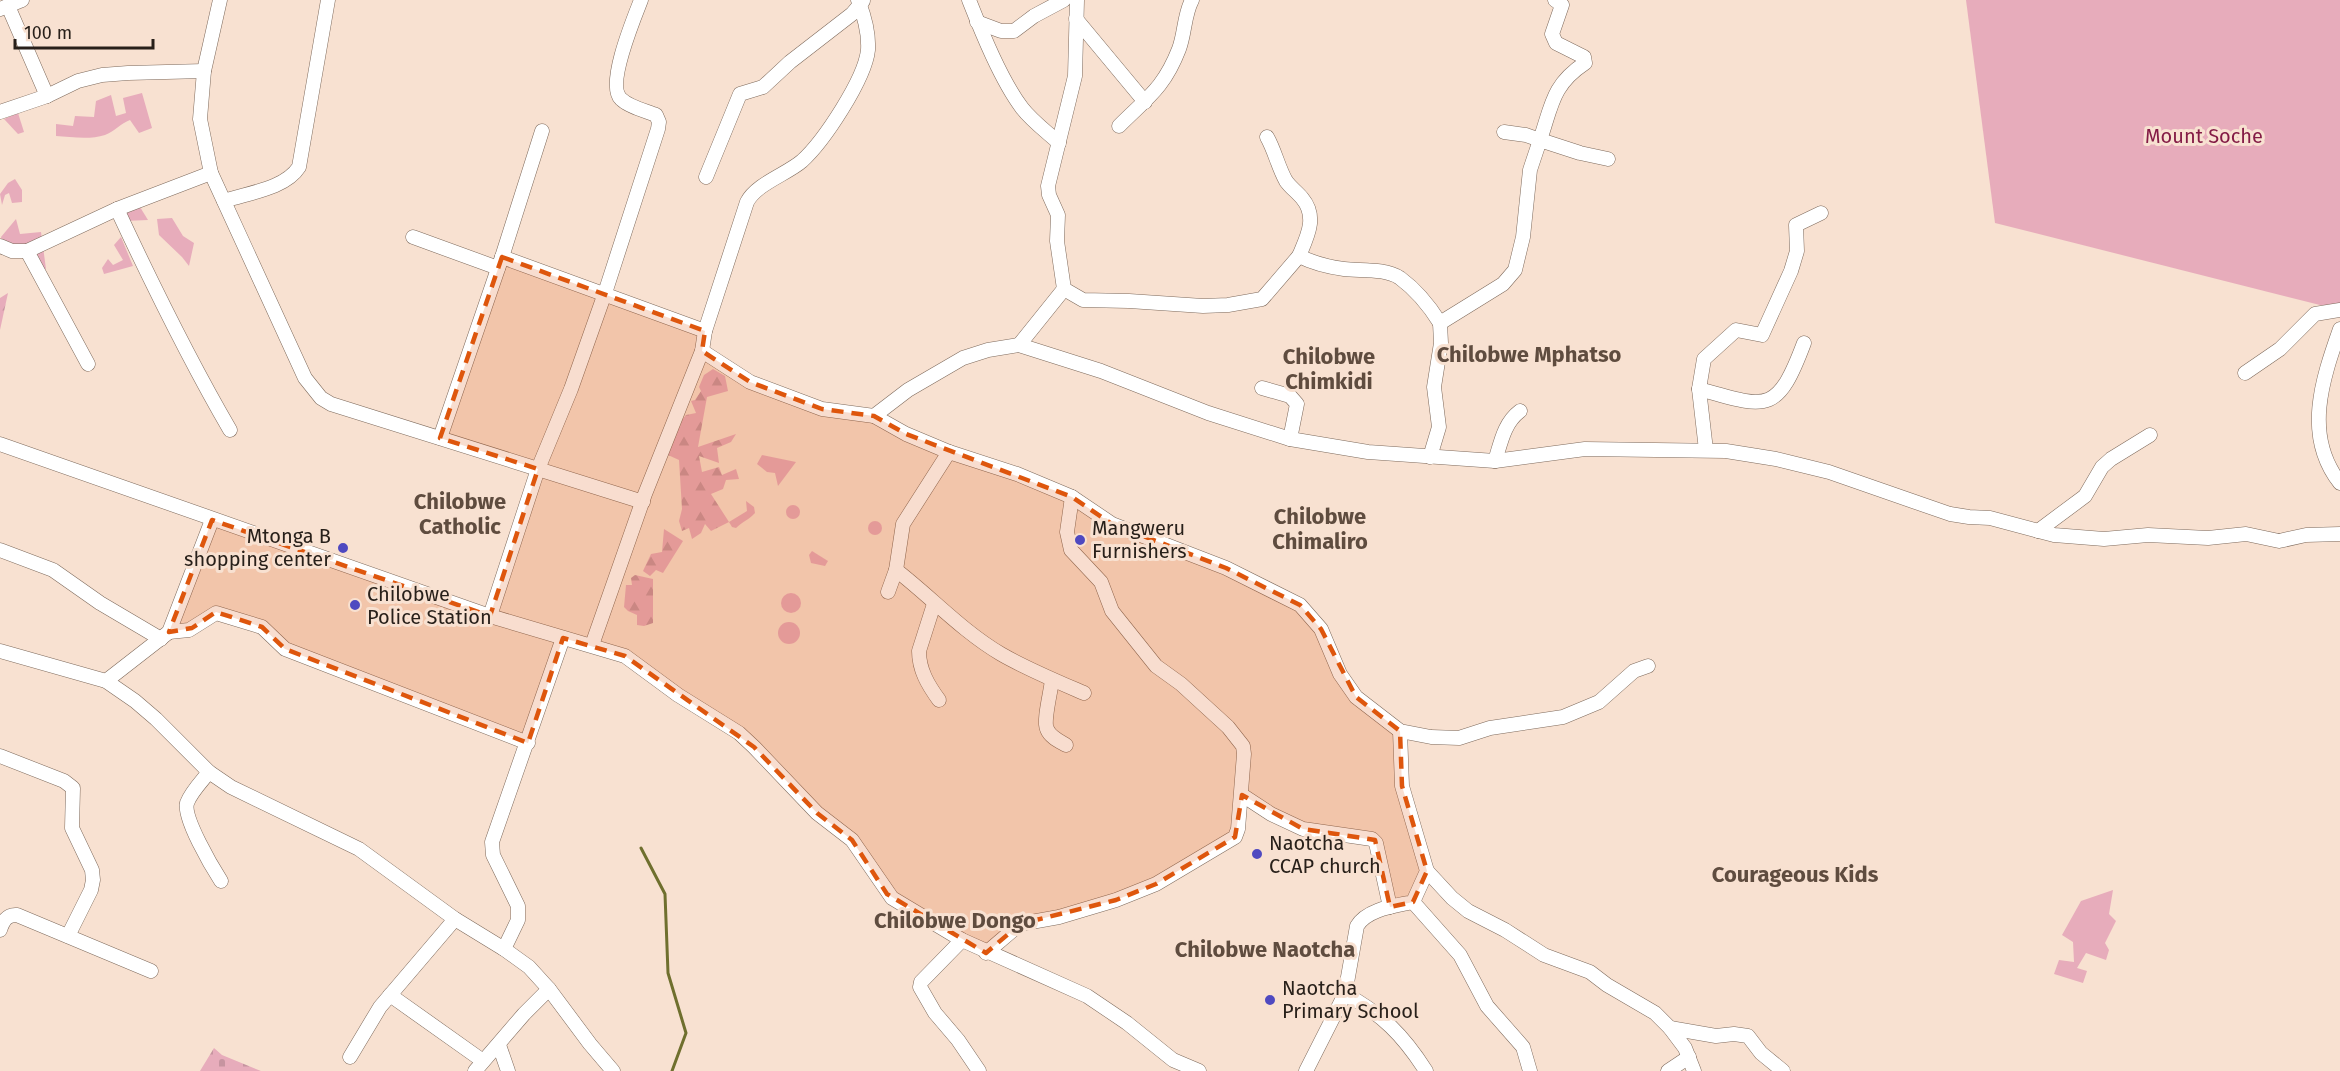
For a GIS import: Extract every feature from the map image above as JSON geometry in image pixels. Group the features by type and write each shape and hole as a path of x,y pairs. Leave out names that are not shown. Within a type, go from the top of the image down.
{"street":[{"path":"22,0 4,8 47,96"},
{"path":"220,0 204,71 200,119 211,172 305,378 321,398 331,404 643,502"},
{"path":"224,201 282,182 293,176 299,167 328,0"},
{"path":"490,616 538,469 572,389 660,122 656,115 625,102 616,93 624,47 641,0"},
{"path":"969,0 977,22 1023,109 1059,143"},
{"path":"977,22 1001,31 1014,31 1034,16 1065,0"},
{"path":"1019,345 1064,289 1057,241 1058,215 1048,191 1075,76 1077,0"},
{"path":"1119,126 1165,79 1179,49 1192,0"},
{"path":"1440,323 1503,284 1515,270 1523,237 1530,170 1556,91 1567,75 1585,63 1584,57 1556,43 1552,34 1562,5 1555,0"},
{"path":"706,177 740,94 763,87 790,62 852,14 860,1"},
{"path":"592,645 643,502 702,351 705,331 749,198 801,161 811,151 831,127 867,57 868,41 860,1"},
{"path":"1076,19 1145,102"},
{"path":"0,112 47,96 78,81 102,75 204,71"},
{"path":"440,438 542,131"},
{"path":"1504,132 1526,135 1580,153 1608,159"},
{"path":"1064,289 1083,300 1203,306 1228,305 1262,298 1299,256 1311,229 1307,204 1286,181 1275,150 1267,137"},
{"path":"0,246 12,251 27,251 117,209 211,172"},
{"path":"117,209 159,299 203,384 230,430"},
{"path":"1706,450 1699,389 1704,359 1736,330 1762,335 1791,271 1797,251 1797,225 1821,213"},
{"path":"413,237 605,293 705,331"},
{"path":"27,251 88,364"},
{"path":"1299,256 1312,262 1342,269 1388,273 1399,278 1430,309 1440,323 1441,344 1434,387 1439,427 1430,457"},
{"path":"2245,373 2280,349 2315,314 2340,310"},
{"path":"2340,329 2324,379 2318,428 2327,464 2340,483"},
{"path":"1699,389 1747,402 1762,403 1784,389 1804,343"},
{"path":"874,416 908,390 963,358 988,350 1019,345 1101,370 1208,413 1290,439 1368,452 1495,461 1585,449 1726,451 1776,459 1838,475 1950,514 1990,518 2054,535 2104,539 2148,535 2208,538 2246,534 2280,541 2306,535 2340,534"},
{"path":"702,351 750,382 836,412 874,416 906,434 949,452 1017,474 1072,497 1122,528 1226,568 1299,605 1321,629 1340,674 1356,697 1400,731 1431,737 1459,738 1490,728 1563,717 1599,702 1634,671 1648,666"},
{"path":"1262,388 1290,396 1297,404 1290,439"},
{"path":"1495,461 1510,418 1520,411"},
{"path":"2037,531 2085,496 2102,467 2111,459 2150,435"},
{"path":"0,444 490,616 625,656 678,695 739,733 818,813 852,840 887,894 986,953 1087,996 1127,1023 1173,1060 1199,1071"},
{"path":"888,592 896,570 903,524 949,452"},
{"path":"986,953 1020,924 1059,917 1116,900 1156,884 1235,837 1238,829 1242,795 1243,746 1209,708 1156,666 1112,611 1101,582 1071,550 1067,532 1072,497"},
{"path":"165,636 212,520"},
{"path":"0,549 53,570 100,603 165,636"},
{"path":"896,570 927,595 934,604 999,653 1052,680 1084,693"},
{"path":"934,604 919,657 925,680 939,700"},
{"path":"105,681 165,636 189,630 216,613 262,627 285,649 528,743"},
{"path":"504,949 519,914 507,881 493,855 492,842 563,638"},
{"path":"0,651 105,681 135,700 209,772 237,791 359,849 455,919 504,949 528,967 549,989 613,1071"},
{"path":"1052,680 1045,721 1047,730 1066,745"},
{"path":"1400,731 1402,786 1428,871 1452,898 1468,910 1544,955 1594,975 1655,1013 1670,1028 1689,1057 1694,1071"},
{"path":"0,756 64,781 73,788 72,828 92,870 93,880 91,890 68,936"},
{"path":"209,772 188,800 187,812 207,860 221,881"},
{"path":"1242,795 1271,814 1303,829 1372,839 1376,843 1389,907"},
{"path":"1413,902 1428,871"},
{"path":"1308,1070 1345,994 1357,926 1360,921 1389,907 1413,902"},
{"path":"1413,902 1460,955 1487,1006 1522,1047 1530,1071"},
{"path":"0,930 6,918 11,915 23,917 151,971"},
{"path":"350,1057 390,994 455,919"},
{"path":"962,940 921,982 920,987 935,1013 979,1071"},
{"path":"390,994 479,1066 549,989"},
{"path":"1345,994 1366,1005 1391,1025 1426,1071"},
{"path":"1670,1028 1716,1036 1734,1034 1748,1036 1761,1053 1783,1071"},
{"path":"499,1045 508,1071"},
{"path":"1668,1071 1689,1057"}],"highlighted area":[{"path":"502,257 705,331 702,351 750,382 822,409 874,416 906,434 1072,497 1112,524 1226,568 1300,605 1321,629 1356,697 1400,731 1402,786 1427,871 1413,902 1390,907 1375,840 1303,829 1242,795 1235,837 1156,884 1116,900 1020,924 986,953 887,894 852,840 817,813 754,747 625,656 563,638 528,743 285,649 262,627 216,612 192,628 169,632 212,520 490,616 538,469 440,438"}],"green space":[{"name":"Mount Soche","path":"1966,0 2340,0 2340,310 1995,223"},
{"path":"142,93 152,128 139,133 130,120 99,137 56,136 56,124 73,126 75,116 94,117 96,101 111,95 116,116 126,113 123,98"},
{"path":"18,113 24,132 18,134 4,119"},
{"path":"15,179 22,190 22,202 12,203 9,193 5,195 2,205 0,194 8,183"},
{"path":"140,207 148,220 125,221 125,209"},
{"path":"172,218 183,236 194,243 189,266 159,235 157,219"},
{"path":"16,219 20,234 41,232 46,269 35,267 33,251 3,246 1,237"},
{"path":"121,237 133,266 104,274 102,268 108,259 113,265 123,260 114,245"},
{"path":"8,293 0,330 0,298"},
{"path":"713,369 725,376 728,391 707,397 698,447 736,434 731,442 717,448 719,463 699,456 702,472 719,467 722,475 736,469 739,479 726,480 723,489 711,494 729,522 711,531 705,524 701,533 692,539 689,528 682,531 679,521 682,509 679,460 668,455 675,426 680,427 686,415 696,413 691,401 695,400 701,391 699,387 704,375"},
{"path":"762,455 796,462 778,486 775,473 767,472 757,464"},
{"path":"746,501 754,507 755,513 736,528 732,527 729,522 747,511"},
{"path":"790,505 796,505 800,512 796,519 790,519 786,515 786,509"},
{"path":"872,521 878,521 882,528 878,535 872,535 868,531 868,525"},
{"path":"664,529 683,541 663,573 656,570 650,576 643,571 651,554 662,552"},
{"path":"812,551 828,561 825,566 811,563 809,555"},
{"path":"635,575 653,579 653,623 644,626 637,625 637,615 624,607 626,585 632,585 631,578"},
{"path":"787,593 795,593 801,599 801,607 795,613 787,613 781,607 781,599"},
{"path":"789,622 797,625 800,633 797,641 789,644 781,641 778,633 781,625"},
{"path":"2113,890 2109,914 2116,921 2105,943 2109,950 2106,960 2086,953 2077,968 2087,971 2083,983 2054,974 2059,960 2074,962 2073,942 2062,935 2081,901"},
{"path":"214,1048 222,1055 261,1071 200,1071"}],"waterway":[{"path":"641,848 665,894 668,973 686,1033 672,1071"}],"place":[{"name":"Mangweru Furnishers","path":"1080,540"},
{"name":"Mtonga B shopping center","path":"343,548"},
{"name":"Chilobwe Police Station","path":"355,605"},
{"name":"Naotcha CCAP church","path":"1257,854"},
{"name":"Naotcha Primary School","path":"1270,1000"}],"district":[{"name":"Chilobwe Mphatso","path":"1529,354"},
{"name":"Chilobwe Chimkidi","path":"1329,368"},
{"name":"Chilobwe Catholic","path":"460,514"},
{"name":"Chilobwe Chimaliro","path":"1320,528"},
{"name":"Courageous Kids","path":"1795,874"},
{"name":"Chilobwe Dongo","path":"955,920"},
{"name":"Chilobwe Naotcha","path":"1265,949"}]}
